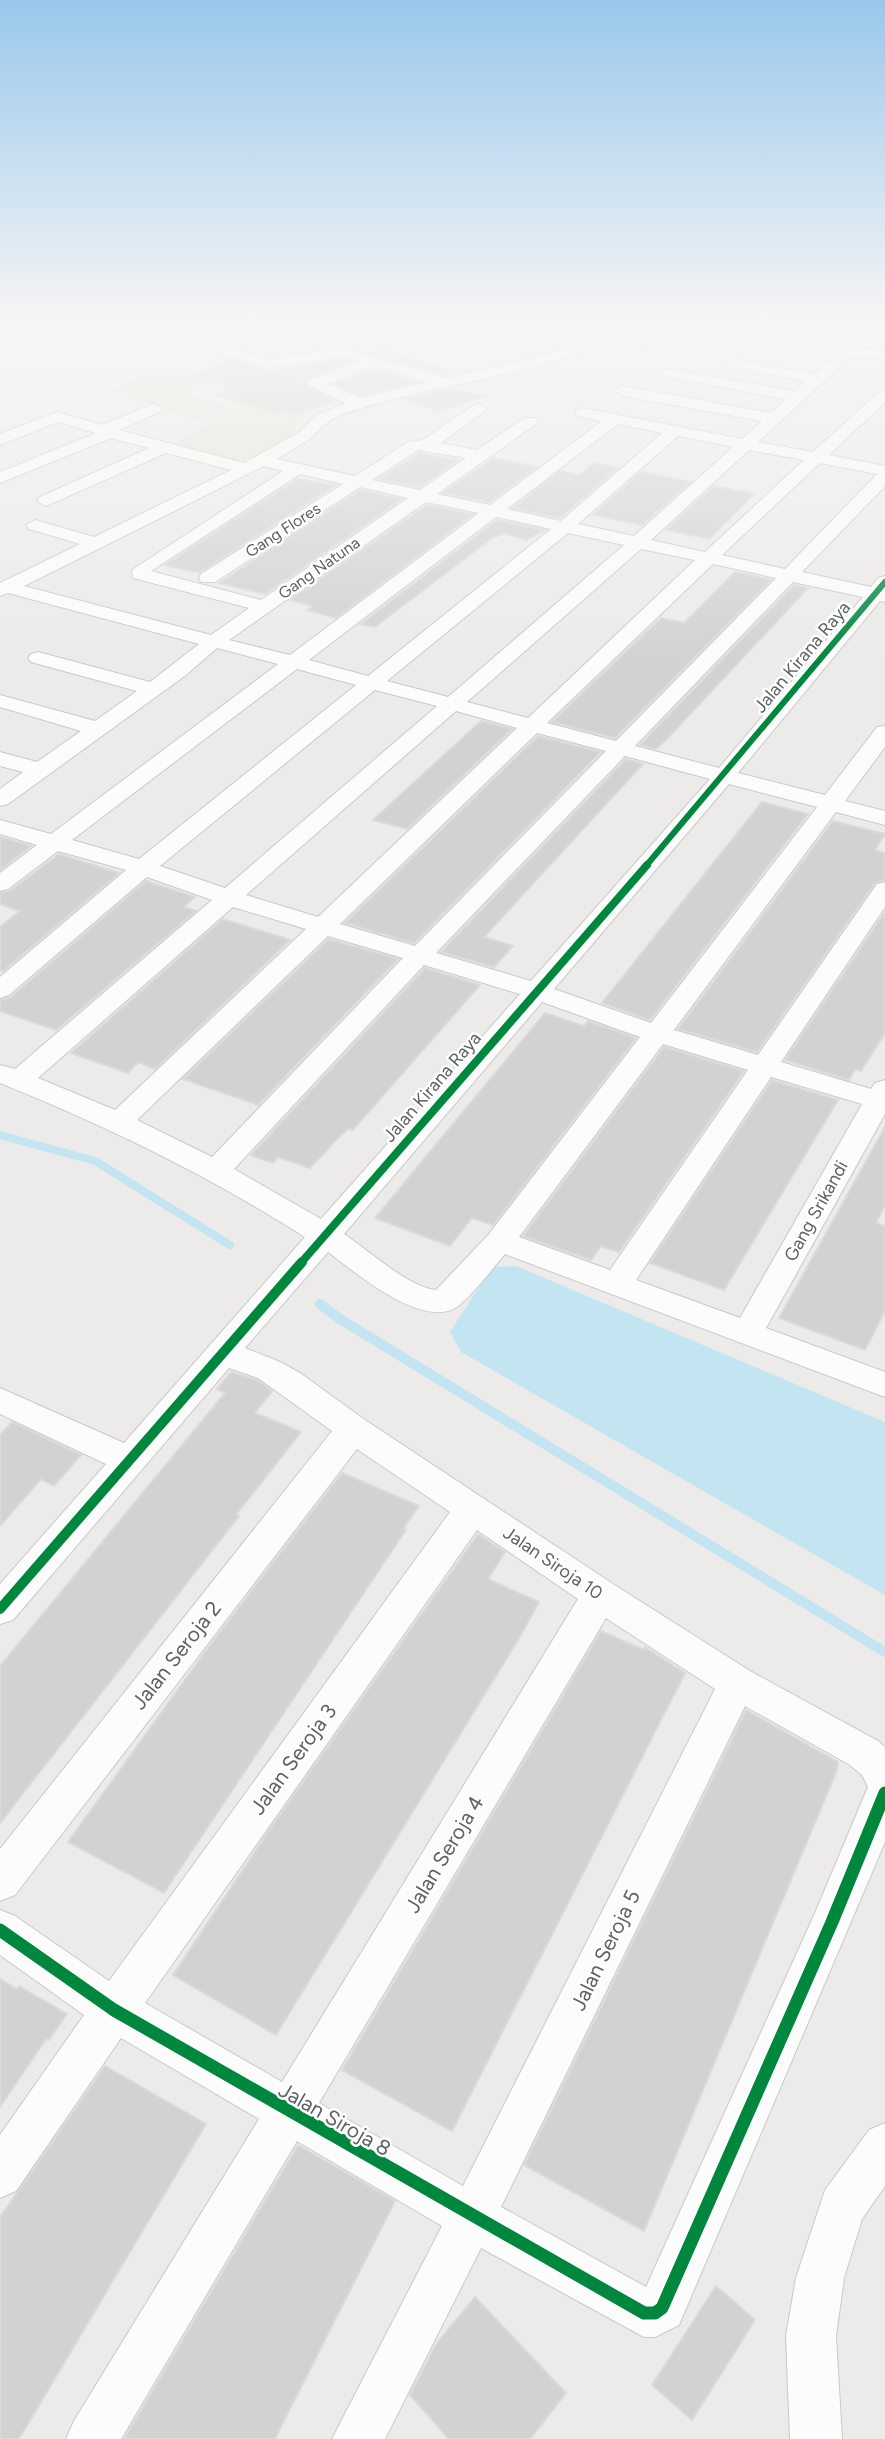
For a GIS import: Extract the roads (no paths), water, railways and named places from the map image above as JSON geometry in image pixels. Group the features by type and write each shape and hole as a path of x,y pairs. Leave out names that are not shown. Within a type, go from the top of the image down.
{"street":[{"path":"0,478 99,436"},
{"path":"126,436 254,465 297,469 425,495 563,528 786,575 881,591"},
{"path":"3,588 254,465 304,436"},
{"name":"Gang Flores","path":"208,578 414,445 427,445 440,436"},
{"name":"Gang Natuna","path":"0,799 153,689 213,642 509,436"},
{"path":"0,884 593,436"},
{"path":"0,990 369,682 563,528 667,436"},
{"path":"700,436 885,473"},
{"path":"757,436 230,898 9,1077 118,1123 215,1172 324,1235 401,1287 432,1301 446,1299 500,1241 885,732"},
{"path":"118,1123 646,616 842,436"},
{"path":"427,445 481,456"},
{"path":"46,501 166,447"},
{"path":"264,606 140,574 141,570 154,561 297,469"},
{"path":"215,1172 419,956 885,473"},
{"path":"35,525 96,542"},
{"path":"3,588 885,818"},
{"name":"Jalan Kirana Raya","path":"0,1609 127,1459 224,1353 725,775 881,591"},
{"path":"38,658 153,689"},
{"path":"0,701 98,729"},
{"path":"0,759 40,770"},
{"path":"0,827 54,845 143,868 230,898 536,991 655,1033 764,1067 883,1097"},
{"path":"616,1284 885,889"},
{"name":"Gang Srikandi","path":"747,1334 883,1097"},
{"path":"500,1241 747,1334 882,1378"},
{"name":"Jalan Siroja 10","path":"224,1353 269,1370 353,1430 600,1595 737,1683 864,1753 884,1782"},
{"path":"0,1401 127,1459"},
{"name":"Jalan Seroja 2","path":"0,1881 353,1430"},
{"name":"Jalan Seroja 3","path":"0,2175 114,2010 473,1508"},
{"name":"Jalan Seroja 4","path":"92,2439 600,1595"},
{"name":"Jalan Seroja 5","path":"358,2439 472,2217 737,1683"},
{"name":"Jalan Siroja 8","path":"0,1930 114,2010 288,2112 644,2313 655,2313 662,2308 832,1922 884,1782"},
{"path":"816,2439 811,2336 820,2278 842,2207 885,2147"}],"water":[{"path":"516,1266 885,1422 885,1595 461,1352 450,1332 492,1267"}],"waterway":[{"path":"0,1135 95,1161 230,1245"},
{"path":"320,1304 340,1319 885,1652"}]}
